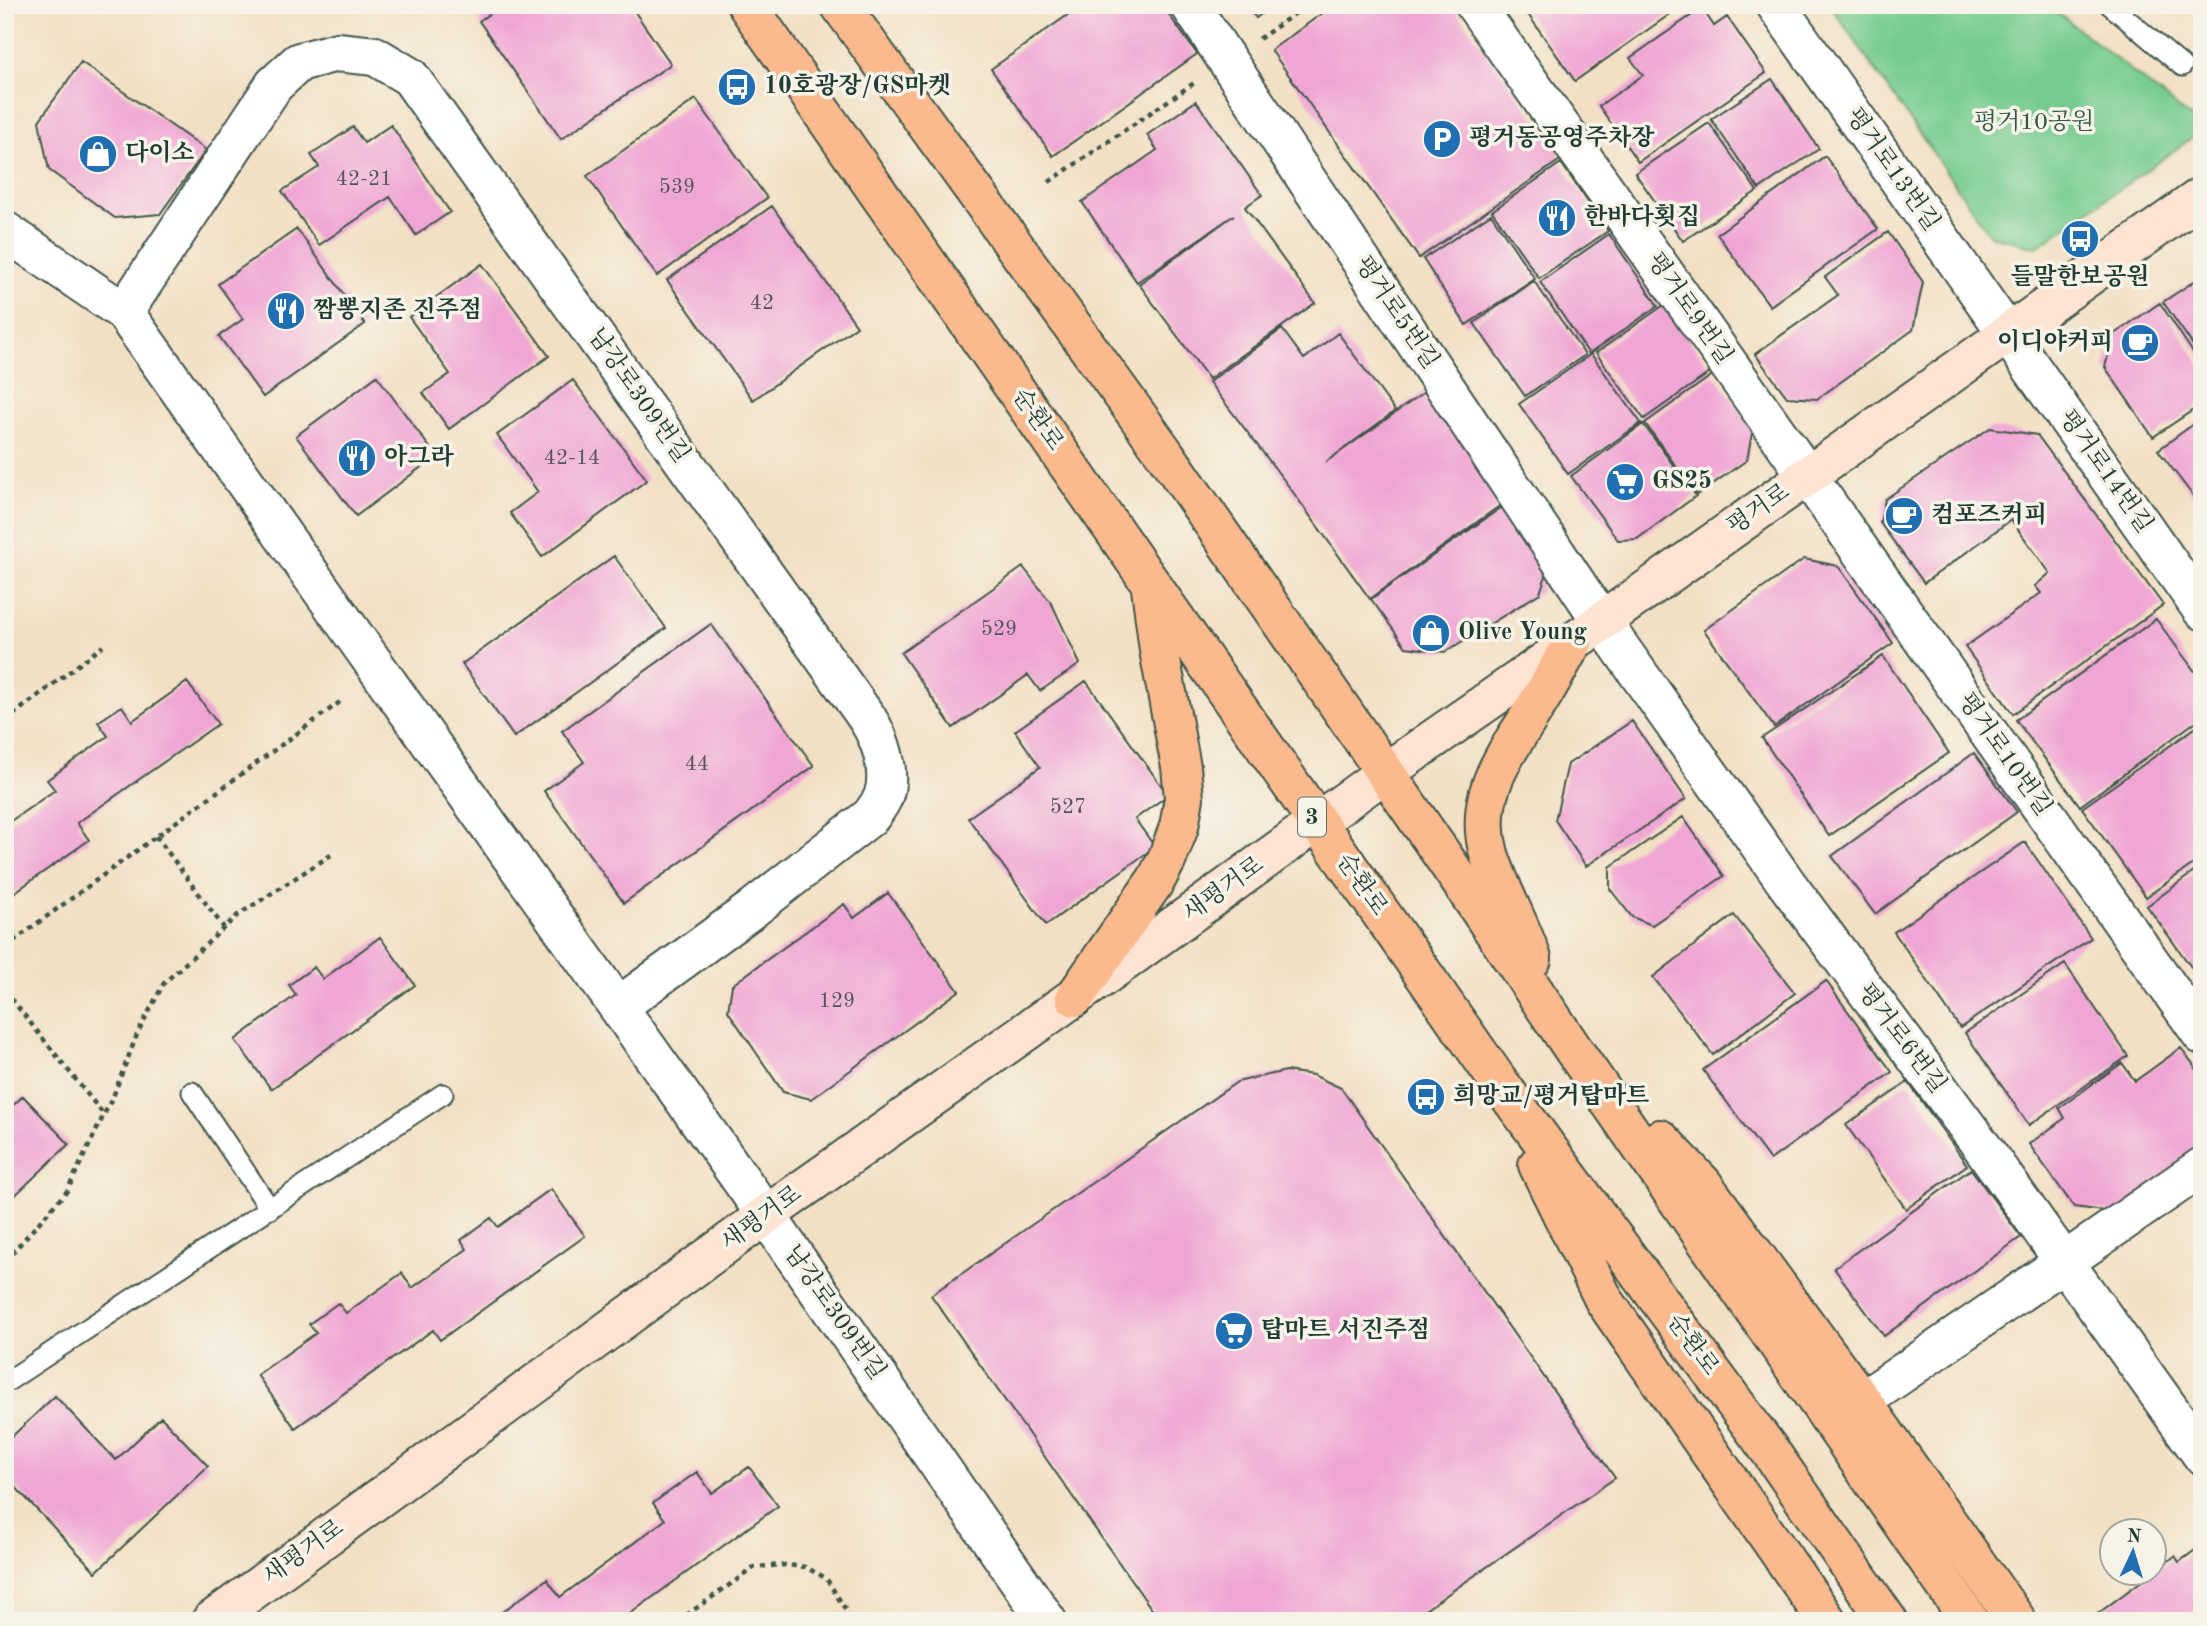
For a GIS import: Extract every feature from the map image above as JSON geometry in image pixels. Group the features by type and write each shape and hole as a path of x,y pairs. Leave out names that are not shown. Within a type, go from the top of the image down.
{"main road":[{"name":"순환로","path":"747,5 1496,1078 1770,1451 1888,1621"},
{"path":"840,5 1163,451 1970,1621"},
{"path":"1075,997 1156,880 1179,827 1184,798 1181,767 1159,650 1150,583"},
{"path":"1545,1008 1531,956 1489,853 1485,830 1486,806 1490,784 1502,759 1587,632"},
{"path":"1573,1049 1702,1183 1862,1401 2017,1621"},
{"path":"1496,1078 1604,1300 1827,1621"}],"street":[{"name":"평거로5번길","path":"1190,5 1587,632"},
{"name":"평거로9번길","path":"1475,5 1807,476"},
{"name":"평거로13번길","path":"1776,5 2008,334"},
{"name":"남강로309번길","path":"124,312 274,85 299,62 337,52 376,56 410,76 867,718 883,753 886,774 883,797 871,816 751,910 619,1006"},
{"name":"평거로","path":"1317,823 1385,772 2202,196"},
{"name":"남강로309번길","path":"5,231 124,312 619,1006 1047,1621"},
{"name":"평거로14번길","path":"2008,334 2202,610"},
{"name":"평거로10번길","path":"1807,476 2202,1035"},
{"name":"평거로6번길","path":"1587,632 1787,884 1983,1149 2202,1455"},
{"name":"새평거로","path":"211,1621 766,1215 1317,823"},
{"path":"1862,1401 2202,1167"}],"lane":[{"path":"2110,5 2182,66"},
{"path":"192,1092 270,1209"},
{"path":"5,1383 443,1094"}],"path":[{"path":"1049,181 1307,5"},
{"path":"5,721 103,646"},
{"path":"5,947 340,702"},
{"path":"156,836 224,928"},
{"path":"5,1261 67,1191 104,1115 138,1032 164,983 238,915 331,855"},
{"path":"5,991 104,1115"},
{"path":"678,1621 755,1567 785,1565 805,1567 825,1578 847,1612 846,1621"}],"green space":[{"name":"평거10공원","path":"1830,5 2048,5 2202,127 2202,131 2037,247 1991,236"}],"building":[{"path":"502,5 630,5 671,64 561,139 479,21"},
{"path":"1082,5 1162,5 1197,54 1053,156 991,69"},
{"path":"1246,5 1273,5 1256,18"},
{"name":"평거동공영주차장","path":"1334,5 1452,5 1563,158 1419,258 1271,50"},
{"path":"1532,5 1683,5 1575,81 1525,10"},
{"path":"1702,8 1714,26 1727,17 1766,73 1638,162 1599,106 1643,75 1630,58"},
{"path":"81,62 206,150 160,214 115,218 49,170 39,121"},
{"path":"1772,79 1819,149 1759,189 1711,119"},
{"path":"696,99 767,198 657,276 587,176"},
{"path":"1196,101 1262,195 1245,207 1315,303 1209,379 1139,284 1234,215 1137,282 1082,202 1157,150 1147,135"},
{"path":"1709,123 1757,191 1683,241 1635,173"},
{"path":"391,125 450,212 416,235 390,197 319,245 282,191 319,167 311,155 353,127 364,143"},
{"path":"1825,156 1878,229 1770,306 1717,234"},
{"path":"1561,163 1608,231 1539,278 1492,211"},
{"path":"772,206 857,326 753,400 667,280"},
{"path":"1491,214 1535,279 1466,325 1423,259"},
{"path":"297,229 365,324 263,397 219,336 243,319 218,284"},
{"path":"1888,232 1923,282 1913,330 1817,399 1787,397 1755,354 1838,295 1825,277"},
{"path":"1609,234 1658,306 1589,354 1540,282"},
{"path":"482,264 549,356 449,429 423,393 450,374 409,317"},
{"path":"2202,276 2202,358 2163,302"},
{"path":"1534,281 1585,355 1525,396 1474,323"},
{"path":"2160,303 2202,366 2202,404 2153,437 2105,367 2114,334"},
{"path":"1664,305 1712,371 1644,419 1596,353"},
{"path":"1282,329 1304,359 1338,333 1395,411 1326,462 1433,386 1512,497 1370,599 1209,382"},
{"path":"1591,354 1641,423 1568,474 1519,404"},
{"path":"1714,374 1753,428 1747,460 1697,495 1645,423"},
{"path":"377,376 436,456 356,516 296,436"},
{"path":"573,380 647,480 542,557 510,513 538,492 497,435"},
{"path":"2202,418 2202,498 2197,501 2158,450"},
{"path":"1643,424 1696,496 1637,539 1618,540 1571,476"},
{"path":"1990,428 2037,435 2163,605 2013,714 1965,647 2041,593 2035,586 2050,573 2011,520 1924,583 1880,523 1885,499"},
{"path":"1505,505 1549,567 1540,593 1445,652 1406,647 1371,599"},
{"path":"614,556 666,628 514,737 462,664"},
{"path":"1804,559 1838,566 1893,643 1774,727 1704,630"},
{"path":"1023,567 1052,604 1080,664 1040,691 1028,675 953,728 901,653"},
{"path":"2156,619 2202,681 2202,717 2080,806 2016,720"},
{"path":"711,624 814,766 624,903 544,791 584,762 562,731"},
{"path":"1883,656 1949,753 1829,836 1762,738"},
{"path":"1086,681 1168,795 1135,819 1155,847 1046,925 968,818 1040,767 1015,731"},
{"path":"187,682 218,724 77,823 89,840 5,899 5,825 55,790 47,780 108,736 98,722 122,706 132,721"},
{"path":"1632,721 1686,799 1586,866 1555,820 1568,764"},
{"path":"2202,723 2202,858 2146,897 2082,808"},
{"path":"1974,753 2017,812 1875,914 1832,856"},
{"path":"1683,817 1724,876 1652,925 1632,917 1610,889 1610,867"},
{"path":"2025,842 2091,938 1960,1028 1894,932"},
{"path":"2202,866 2202,982 2147,906"},
{"path":"888,893 959,991 811,1099 783,1092 728,1011 732,985 844,904 854,918"},
{"path":"1734,915 1795,993 1713,1055 1653,977"},
{"path":"380,937 415,985 271,1089 235,1040 296,995 289,985 314,967 323,979"},
{"path":"2065,964 2128,1056 2029,1125 1965,1033"},
{"path":"1826,981 1892,1072 1770,1160 1703,1070"},
{"path":"2181,1048 2202,1076 2202,1152 2119,1213 2074,1207 2029,1144 2065,1118 2059,1108 2122,1063 2135,1081"},
{"name":"탑마트 서진주점","path":"1286,1071 1313,1075 1341,1088 1615,1478 1409,1621 1160,1621 931,1295 1237,1082"},
{"path":"1908,1082 1967,1165 1906,1209 1846,1125"},
{"path":"23,1096 69,1144 5,1205 5,1113"},
{"path":"1971,1169 2021,1237 1884,1336 1834,1268"},
{"path":"551,1189 585,1236 440,1340 433,1330 295,1428 257,1375 316,1333 309,1324 338,1303 346,1313 402,1273 412,1288 467,1249 461,1240 491,1218 498,1227"},
{"path":"55,1396 116,1460 161,1417 208,1466 96,1572 5,1476 5,1443"},
{"path":"749,1467 778,1506 620,1621 508,1621 502,1612 547,1579 560,1597 665,1520 653,1503 697,1472 712,1493"},
{"path":"2202,1545 2202,1621 2088,1621 2132,1588 2168,1588 2168,1561 2175,1556 2179,1562"}],"place":[{"name":"10호광장/GS마켓","path":"737,87"},
{"name":"평거동공영주차장","path":"1442,139"},
{"name":"다이소","path":"98,154"},
{"name":"한바다횟집","path":"1557,218"},
{"name":"들말한보공원","path":"2080,239"},
{"name":"짬뽕지존 진주점","path":"286,311"},
{"name":"이디야커피","path":"2140,343"},
{"name":"아그라","path":"357,458"},
{"name":"GS25","path":"1625,482"},
{"name":"컴포즈커피","path":"1904,516"},
{"name":"Olive Young","path":"1431,633"},
{"name":"희망교/평거탑마트","path":"1426,1097"},
{"name":"탑마트 서진주점","path":"1234,1331"}]}
